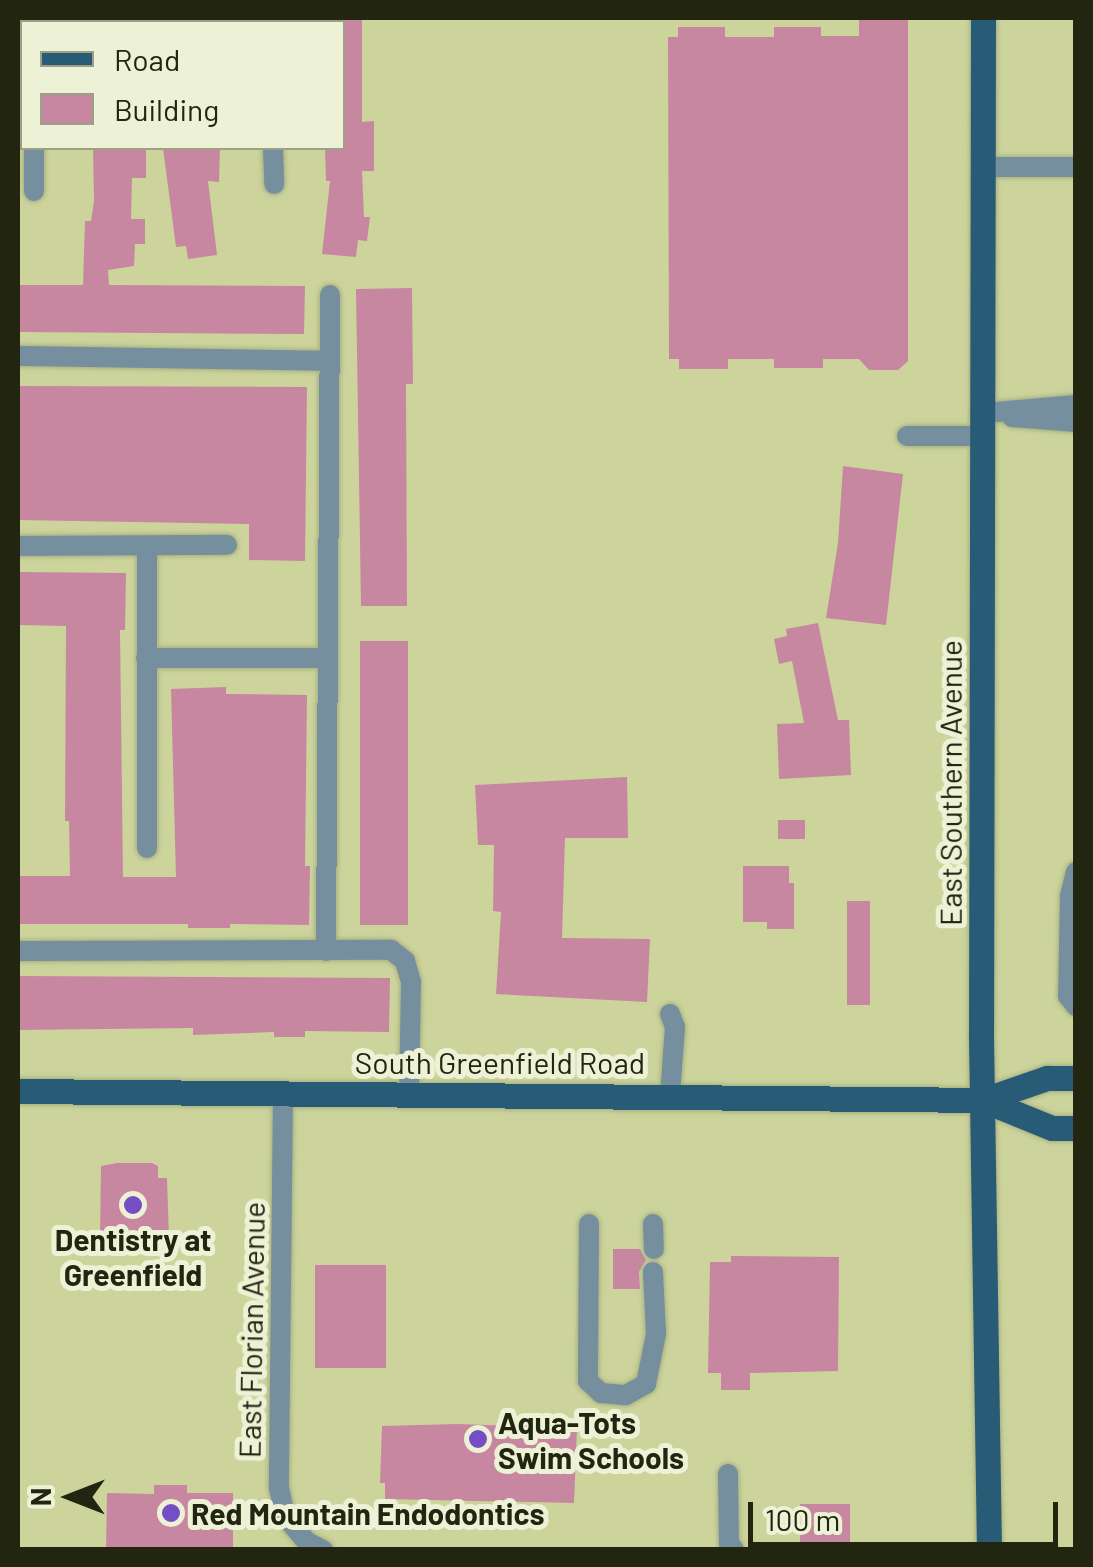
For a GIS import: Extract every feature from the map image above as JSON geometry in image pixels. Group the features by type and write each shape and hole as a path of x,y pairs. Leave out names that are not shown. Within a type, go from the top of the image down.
{"main road":[{"name":"East Southern Avenue","path":"984,18 983,1100 989,1550"},
{"name":"South Greenfield Road","path":"18,1091 983,1100 1047,1078 1076,1078"},
{"name":"South Greenfield Road","path":"983,1100 1052,1128 1076,1128"}],"street":[{"path":"34,150 34,192"},
{"path":"274,150 274,184"},
{"path":"984,167 1076,167"},
{"path":"326,951 330,295"},
{"path":"18,356 330,360"},
{"path":"907,436 985,425 1076,405"},
{"path":"985,425 1076,422"},
{"path":"18,546 227,545"},
{"path":"147,547 148,848"},
{"path":"146,658 328,658"},
{"path":"1074,882 1068,996 1076,1006"},
{"path":"18,951 391,950 405,962 411,982 409,1096"},
{"path":"670,1014 674,1027 670,1096"},
{"name":"East Florian Avenue","path":"284,1092 279,1488 286,1516 307,1542 323,1550"},
{"path":"589,1224 590,1388 626,1396 646,1384 656,1334 654,1272"},
{"path":"654,1224 654,1249"},
{"path":"728,1474 730,1543 734,1550"}],"building":[{"path":"362,18 362,122 374,121 374,171 362,171 364,217 370,217 367,241 358,240 356,257 322,254 330,181 326,181 325,150 345,150 342,20"},
{"path":"859,18 908,18 908,361 898,370 869,370 859,359 823,359 823,368 774,368 774,359 728,359 728,369 679,369 679,359 669,359 668,37 678,37 678,27 725,27 725,37 774,37 774,27 821,27 821,36 859,36"},
{"path":"93,150 146,150 146,178 132,178 131,219 145,219 145,244 135,244 134,266 108,270 109,285 305,286 304,334 18,332 18,285 83,285 85,221 91,221"},
{"path":"163,150 220,150 219,182 208,181 217,255 188,259 186,246 176,247"},
{"path":"412,288 413,384 406,384 407,606 361,606 356,289"},
{"path":"18,386 307,387 305,561 249,560 249,524 18,520"},
{"path":"843,466 903,474 886,625 826,618 838,543"},
{"path":"18,572 126,573 125,630 120,630 123,877 176,877 171,689 226,687 226,694 307,695 305,866 310,866 309,925 188,928 188,924 18,924 18,876 70,876 69,821 65,821 66,626 18,625"},
{"path":"818,623 838,720 849,720 851,775 779,779 777,724 804,723 792,661 779,664 774,639 787,636 786,629"},
{"path":"360,641 408,641 408,925 360,925"},
{"path":"627,777 628,838 565,838 562,938 650,939 647,1002 496,994 501,912 493,911 494,845 478,845 475,785"},
{"path":"778,820 805,820 805,839 778,839"},
{"path":"743,866 789,866 789,883 794,883 794,929 767,929 767,922 743,922"},
{"path":"847,901 870,901 870,1005 847,1005"},
{"path":"18,976 390,978 389,1032 305,1031 305,1037 274,1037 274,1032 193,1035 193,1028 18,1030"},
{"name":"Dentistry at Greenfield","path":"152,1163 158,1166 158,1178 167,1178 169,1237 125,1236 125,1244 100,1240 101,1166"},
{"path":"613,1249 640,1249 646,1260 639,1272 640,1289 613,1289"},
{"path":"731,1256 839,1257 838,1371 750,1373 750,1390 721,1390 721,1373 708,1373 710,1262 731,1262"},
{"path":"315,1265 386,1265 386,1368 315,1368"},
{"path":"382,1426 577,1428 574,1503 385,1499 385,1483 380,1483"},
{"name":"Red Mountain Endodontics","path":"154,1485 187,1485 187,1493 233,1493 233,1549 106,1550 107,1493 154,1494"},
{"path":"800,1504 850,1504 850,1550 800,1550"}],"place":[{"name":"Dentistry at Greenfield","path":"133,1205"},
{"name":"Aqua-Tots Swim Schools","path":"478,1439"},
{"name":"Red Mountain Endodontics","path":"171,1513"}]}
